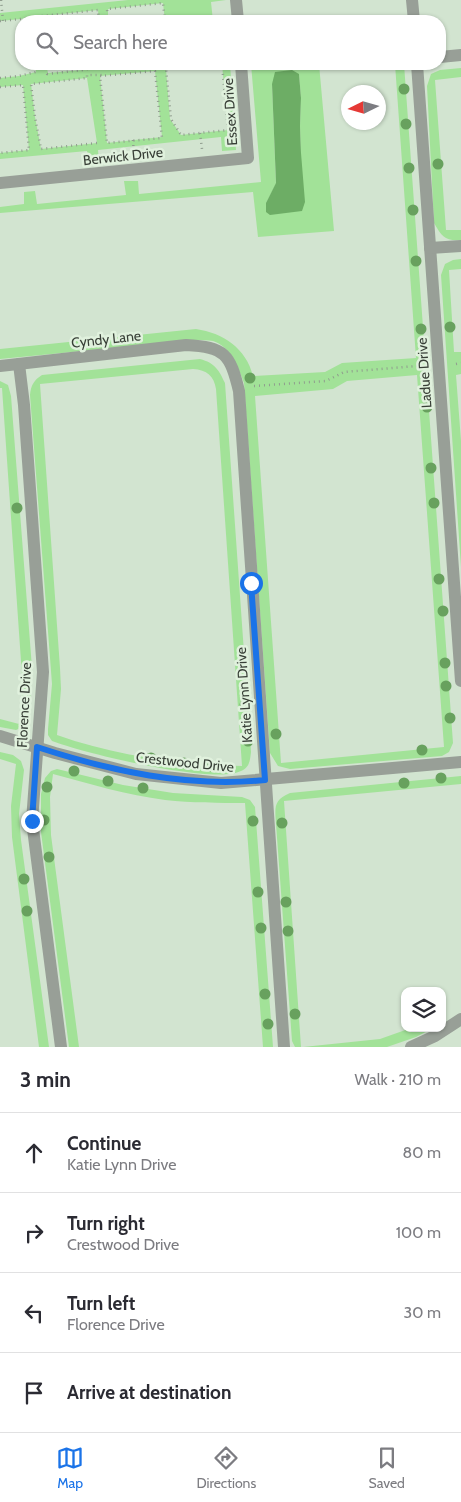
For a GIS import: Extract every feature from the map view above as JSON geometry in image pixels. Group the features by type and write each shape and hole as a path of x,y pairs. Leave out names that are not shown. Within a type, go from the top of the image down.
{"street":[{"path":"236,0 237,15"},
{"path":"412,0 413,15"},
{"path":"446,56 461,55"},
{"name":"Essex Drive","path":"241,70 248,158"},
{"name":"Ladue Drive","path":"417,70 461,680"},
{"name":"Berwick Drive","path":"0,183 248,158"},
{"path":"430,248 461,246"},
{"name":"Cyndy Lane","path":"0,366 186,345 206,346 215,349"},
{"name":"Katie Lynn Drive","path":"215,349 231,363 238,391 284,1047"},
{"name":"Florence Drive","path":"19,364 24,405 43,672 32,821 61,1047"},
{"name":"Crestwood Drive","path":"0,736 136,774 221,783 461,762"},
{"path":"411,1047 435,1036 461,1019"}],"path":[{"path":"1,0 1,21 15,20"},
{"path":"108,15 107,9 163,3 164,15"},
{"path":"51,15 98,10 98,15"},
{"path":"0,78 19,76 36,72 36,70"},
{"path":"47,70 47,74 83,70 87,75"},
{"path":"166,70 170,119 181,135 228,130 223,70"},
{"path":"97,143 41,149 31,84 87,78 87,75 155,71 162,138 107,143 100,76 120,74"},
{"path":"0,87 23,85 29,150 0,153"},
{"path":"456,364 461,363"},
{"path":"254,386 326,381 344,372 417,366"}],"shaded area":[{"path":"128,0 226,0 211,2 212,15 164,15 163,3 108,9 108,15 98,15 98,10 52,15 15,15 15,20 0,21 0,13"},
{"path":"461,68 461,77 435,80 446,230 461,230 461,240 444,237 434,223 427,86 431,74 446,69"},
{"path":"36,70 47,70 48,73 83,70 166,70 170,119 181,135 228,130 223,70 230,70 236,150 222,151 221,137 98,150 99,163 89,164 87,151 0,159 0,153 29,150 23,85 0,87 0,78 36,72","holes":["155,71 162,137 107,143 100,76","87,78 97,143 41,149 31,84"]},
{"path":"252,70 320,70 334,231 258,237 253,192 0,213 0,207 24,204 24,192 35,191 37,204 126,195 124,181 138,181 139,194 261,182","holes":["299,74 301,98 301,153 266,203 276,184 272,84"]},
{"path":"292,70 299,74 301,153 305,202 302,211 270,215 266,212 266,203 276,183 272,84 275,72"},
{"path":"395,70 404,70 453,743 449,752 442,756 290,769 278,766 270,753 244,383 233,358 219,344 204,340 0,359 0,349 196,329 215,334 232,344 245,357 253,376 325,372 342,363 416,358","holes":["417,375 444,747 281,763 255,396 333,389 347,381"]},
{"path":"461,259 461,269 449,270 454,352 461,352 461,374 456,375 461,441 461,567 441,275 445,264"},
{"path":"200,359 213,365 223,378 225,383 251,752 248,765 241,771 226,774 204,774 148,766 68,746 52,741 48,735 52,684 30,395 33,383 42,375","holes":["198,370 206,372 212,377 216,389 242,766 148,758 125,754 57,735 61,689 60,668 40,384"]},
{"path":"0,381 8,385 11,396 32,668 27,725 16,730 0,727 0,719 19,724 23,690"},
{"path":"0,752 13,755 21,761 24,770 19,814 21,840 49,1047 39,1047 12,837 11,806 16,764 0,759"},
{"path":"57,769 123,785 173,793 242,797 250,800 255,807 273,1047 263,1047 245,803 185,802 151,798 53,774 50,797 51,835 79,1047 69,1047 41,832 41,794 45,778 51,771"},
{"path":"461,776 461,784 284,801 301,1047 295,1047 292,1041 276,805 280,799 290,793"},
{"path":"401,1032 425,1032 387,1047 303,1047 380,1039"}],"route":[{"path":"32,821 37,747 136,774 221,783 265,780 251,583"}]}
